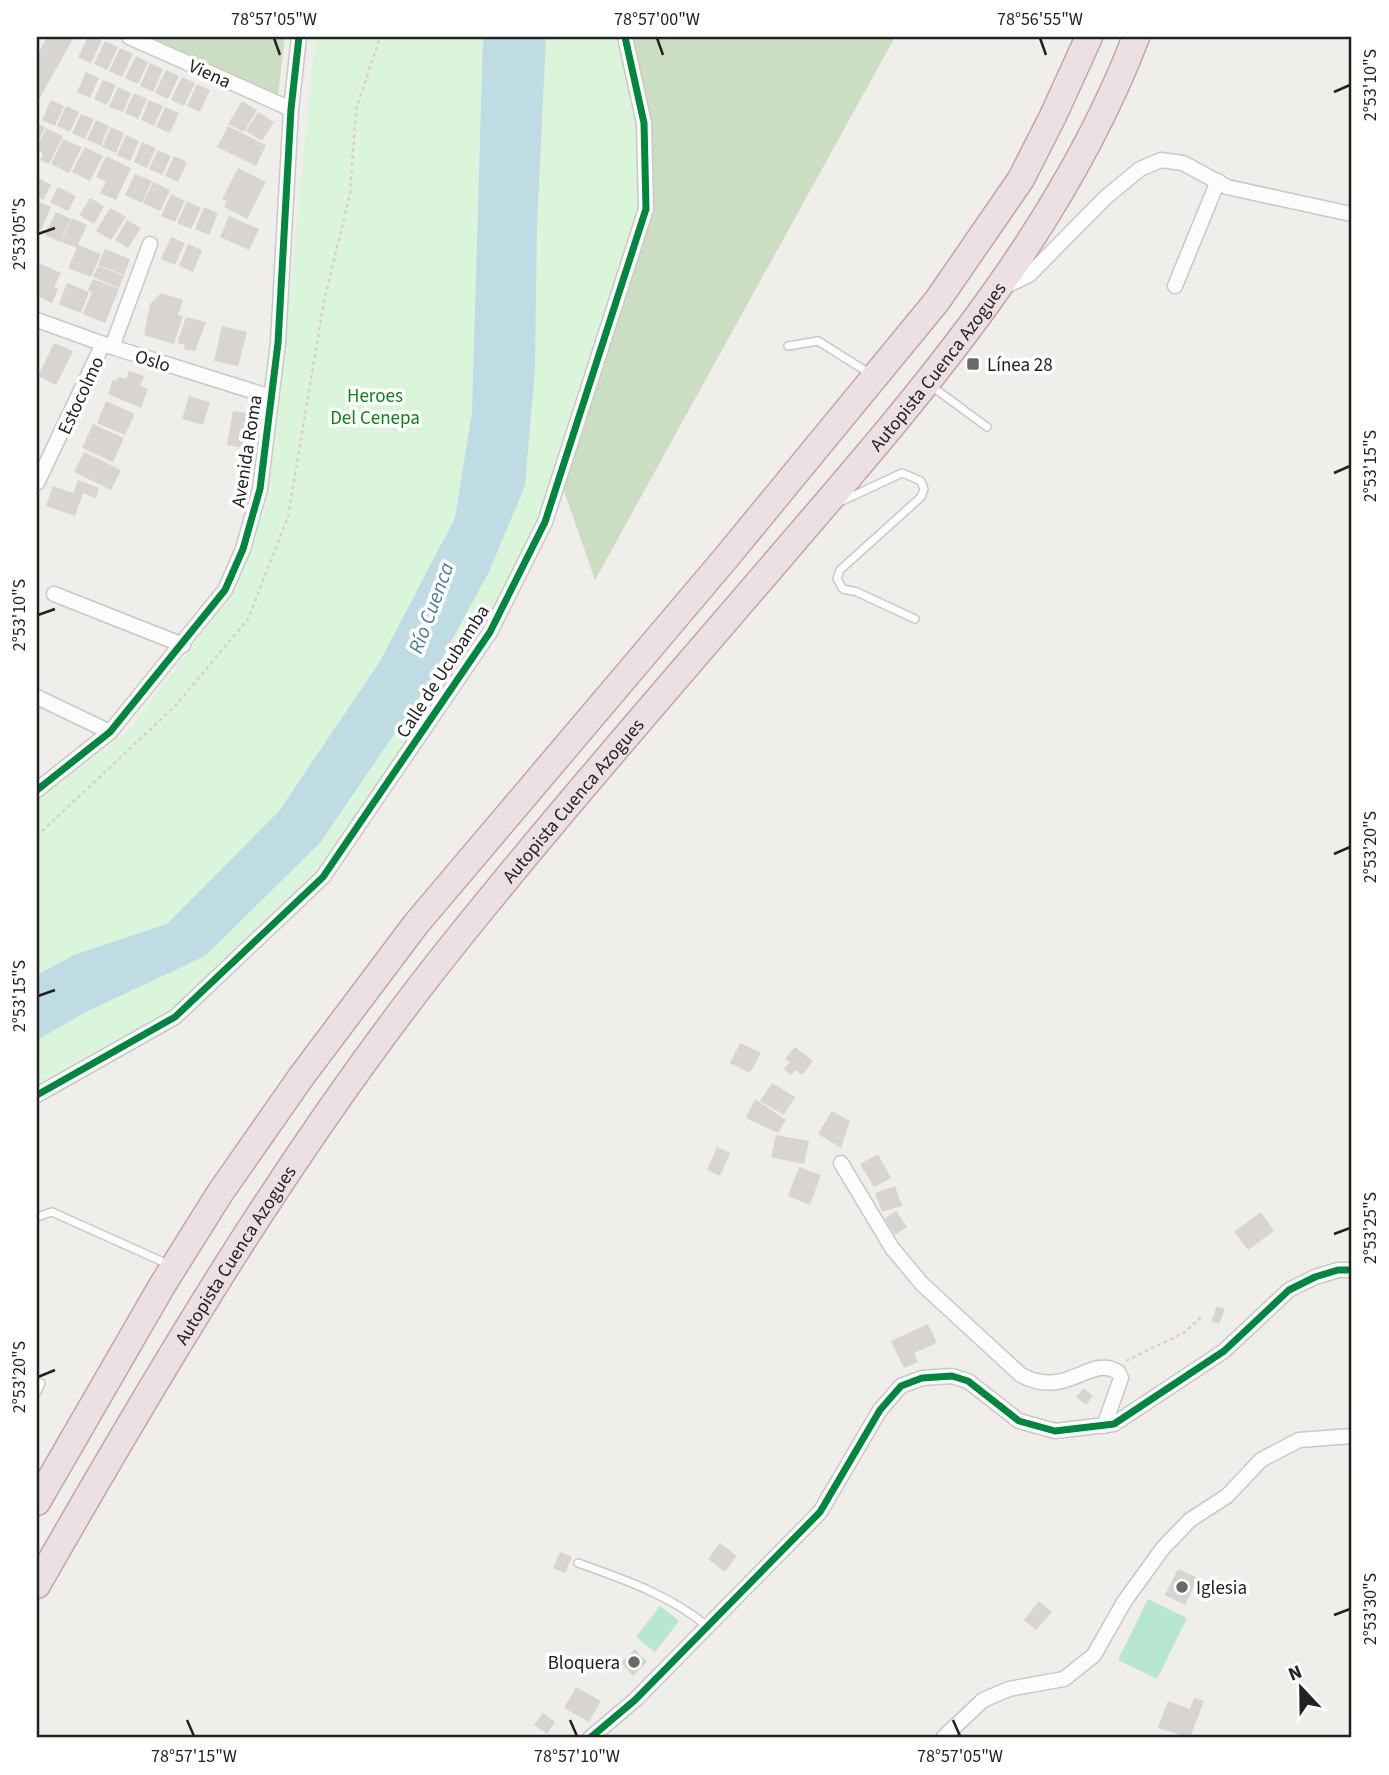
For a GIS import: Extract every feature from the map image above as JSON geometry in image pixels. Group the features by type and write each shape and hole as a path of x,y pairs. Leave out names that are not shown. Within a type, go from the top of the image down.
{"highway":[{"name":"Autopista Cuenca Azogues","path":"37,1501 174,1267 261,1133 383,967 876,377 990,227 1038,147 1089,37"},
{"name":"Autopista Cuenca Azogues","path":"37,1586 186,1330 284,1178 372,1053 479,913 927,382 998,290 1049,215 1080,161 1136,37"}],"street":[{"name":"Viena","path":"129,37 291,109"},
{"name":"Avenida Roma","path":"37,790 110,732 225,590 243,549 260,489 278,343 291,109 299,37"},
{"name":"Calle de Ucubamba","path":"37,1095 175,1017 323,877 490,632 545,522 646,209 644,123 625,37"},
{"path":"998,290 1029,275 1106,197 1140,169 1161,160 1183,163 1227,187 1351,214"},
{"path":"1175,286 1218,181"},
{"name":"Estocolmo","path":"37,482 108,346 150,244"},
{"name":"Oslo","path":"37,320 108,346 271,397"},
{"path":"54,594 183,645"},
{"path":"37,697 110,732"},
{"path":"841,1163 892,1248 922,1283 1021,1375 1036,1383 1057,1384 1098,1368 1114,1369 1121,1378 1104,1426"},
{"path":"590,1738 635,1700 820,1512 880,1410 901,1386 922,1378 953,1376 968,1381 1019,1421 1055,1431 1114,1424 1224,1351 1289,1290 1315,1277 1338,1270 1352,1270"},
{"path":"943,1738 983,1699 1009,1689 1063,1679 1094,1655 1124,1602 1163,1548 1189,1520 1227,1496 1261,1461 1299,1440 1352,1436"}],"lane":[{"path":"788,346 818,341 876,377"},
{"path":"927,382 987,427"},
{"path":"817,514 888,477 902,473 921,481 921,497 840,570 837,579 843,589 857,592 915,619"},
{"path":"37,1217 52,1212 174,1267"},
{"path":"37,1392 41,1383"},
{"path":"578,1563 632,1582 691,1613 707,1626"}],"path":[{"path":"324,301 350,194 356,110 380,37"},
{"path":"1114,1369 1137,1354 1185,1332 1201,1317"}],"green space":[{"path":"150,37 285,37 278,96"},
{"name":"Heroes Del Cenepa","path":"315,37 483,37 472,412 455,518 379,663 279,811 167,924 75,955 37,975 37,801 128,732 232,594 264,499 283,362"},
{"path":"546,37 625,37 644,123 646,209 545,522 490,632 323,877 175,1017 37,1095 37,1040 88,1011 205,956 320,843 489,572 525,486 535,370 537,226"},
{"path":"631,37 895,37 595,580 563,488"},
{"path":"1148,1599 1187,1618 1157,1679 1118,1660"},
{"path":"660,1606 679,1621 655,1652 636,1637"}],"water":[{"name":"Río Cuenca","path":"483,37 546,37 537,226 535,370 525,486 489,572 426,687 320,843 205,956 88,1011 37,1040 37,975 74,955 167,924 279,811 379,663 455,518 472,412"}],"building":[{"path":"47,37 74,37 37,103 37,56"},
{"path":"88,37 102,40 91,63 78,57"},
{"path":"105,41 118,47 107,70 94,64"},
{"path":"120,48 133,54 122,77 109,71"},
{"path":"136,56 148,62 138,84 125,78"},
{"path":"150,63 163,69 153,92 140,86"},
{"path":"166,70 179,76 168,99 155,93"},
{"path":"86,72 99,78 90,98 77,92"},
{"path":"182,77 195,83 184,106 171,100"},
{"path":"103,80 116,85 107,105 94,99"},
{"path":"197,84 210,90 200,112 187,106"},
{"path":"118,87 131,93 123,112 109,107"},
{"path":"134,93 147,99 138,119 125,113"},
{"path":"51,100 64,106 55,126 42,120"},
{"path":"149,100 163,106 154,126 141,120"},
{"path":"242,101 257,110 244,132 228,124"},
{"path":"66,106 79,112 70,132 57,126"},
{"path":"165,107 179,113 170,133 156,127"},
{"path":"258,112 274,122 262,141 246,131"},
{"path":"81,114 94,119 85,139 72,133"},
{"path":"96,120 109,126 101,146 87,140"},
{"path":"37,123 45,127 37,145"},
{"path":"228,126 266,145 256,166 217,147"},
{"path":"111,127 124,133 116,153 102,147"},
{"path":"46,128 63,136 49,164 40,160 43,154 37,148"},
{"path":"126,135 139,141 130,161 117,155"},
{"path":"63,139 82,147 69,173 51,164"},
{"path":"142,142 156,148 147,168 134,162"},
{"path":"85,147 103,156 90,181 72,172"},
{"path":"158,150 171,156 162,175 149,169"},
{"path":"106,156 131,168 116,200 100,193 106,182 96,177"},
{"path":"174,156 187,162 178,182 165,176"},
{"path":"238,168 266,182 247,219 224,207 227,201 222,199"},
{"path":"135,174 152,181 142,203 125,195"},
{"path":"37,177 51,185 43,200 37,196"},
{"path":"153,182 170,190 160,211 143,203"},
{"path":"58,187 76,196 68,211 50,202"},
{"path":"171,194 185,201 175,222 161,216"},
{"path":"90,198 104,206 94,224 79,215"},
{"path":"37,201 51,207 41,230 37,228"},
{"path":"187,201 201,208 191,229 177,223"},
{"path":"204,207 218,213 209,235 195,229"},
{"path":"110,208 126,217 111,240 96,231"},
{"path":"56,212 71,219 60,242 45,235"},
{"path":"229,216 259,229 249,250 220,237"},
{"path":"72,218 87,225 78,245 101,254 91,277 68,268 77,248 61,242"},
{"path":"127,220 141,228 128,248 115,240"},
{"path":"171,237 185,243 175,265 161,259"},
{"path":"188,244 202,250 193,272 179,266"},
{"path":"105,249 130,259 124,275 98,265"},
{"path":"37,262 61,273 54,287 58,289 52,303 37,296"},
{"path":"98,266 124,276 119,288 93,277"},
{"path":"93,279 119,289 105,323 83,314 92,292 88,290"},
{"path":"67,283 89,292 81,313 59,304"},
{"path":"161,293 183,300 178,315 183,316 174,344 144,335 150,304"},
{"path":"186,317 206,322 195,351 184,349 185,345 177,343"},
{"path":"222,326 247,332 238,366 214,361"},
{"path":"54,343 73,351 56,385 38,376"},
{"path":"129,371 144,376 140,386 148,389 141,408 108,394 113,379 126,379"},
{"path":"189,396 210,402 203,425 182,419"},
{"path":"106,401 135,414 125,435 97,423"},
{"path":"233,411 257,414 251,449 227,445"},
{"path":"93,424 124,438 113,462 82,448"},
{"path":"84,452 121,470 111,490 74,472"},
{"path":"78,480 99,488 96,498 83,493 75,516 46,506 53,486 73,493"},
{"path":"740,1043 761,1053 750,1073 730,1063"},
{"path":"795,1047 813,1061 802,1075 795,1070 791,1075 784,1069 790,1062 785,1059"},
{"path":"772,1083 795,1097 784,1115 760,1101"},
{"path":"755,1099 786,1120 778,1133 746,1118"},
{"path":"832,1111 850,1121 841,1148 818,1134"},
{"path":"776,1135 809,1141 804,1164 771,1157"},
{"path":"717,1147 730,1153 720,1176 707,1170"},
{"path":"878,1154 891,1178 874,1187 860,1164"},
{"path":"799,1167 821,1175 810,1205 788,1196"},
{"path":"895,1186 902,1206 882,1212 875,1193"},
{"path":"896,1211 907,1227 895,1235 884,1219"},
{"path":"1261,1212 1274,1231 1248,1250 1234,1232"},
{"path":"1217,1306 1225,1309 1219,1324 1211,1321"},
{"path":"928,1324 937,1343 914,1353 918,1362 904,1368 891,1341"},
{"path":"1084,1388 1093,1396 1086,1405 1076,1397"},
{"path":"720,1543 737,1556 725,1572 708,1559"},
{"path":"560,1552 572,1557 565,1573 553,1568"},
{"name":"Iglesia","path":"1178,1569 1198,1578 1185,1605 1165,1595"},
{"path":"1039,1601 1052,1612 1036,1630 1024,1620"},
{"name":"Bloquera","path":"635,1649 647,1662 633,1676 621,1663"},
{"path":"576,1687 601,1701 589,1722 564,1708"},
{"path":"1194,1698 1204,1701 1190,1738 1158,1728 1168,1701 1190,1709"},
{"path":"543,1713 555,1722 547,1734 534,1725"}],"cycle path":[{"path":"37,790 110,732 225,590 243,549 260,489 278,343 291,109 299,37"},
{"path":"37,1095 175,1017 323,877 490,632 545,522 646,209 644,123 625,37"},
{"path":"590,1738 635,1700 820,1512 880,1410 901,1386 922,1378 952,1376 968,1381 1019,1421 1055,1431 1114,1424 1224,1351 1289,1290 1315,1277 1338,1270 1352,1270"}],"place":[{"name":"Línea 28","path":"973,364"},
{"name":"Iglesia","path":"1182,1587"},
{"name":"Bloquera","path":"634,1662"}]}
